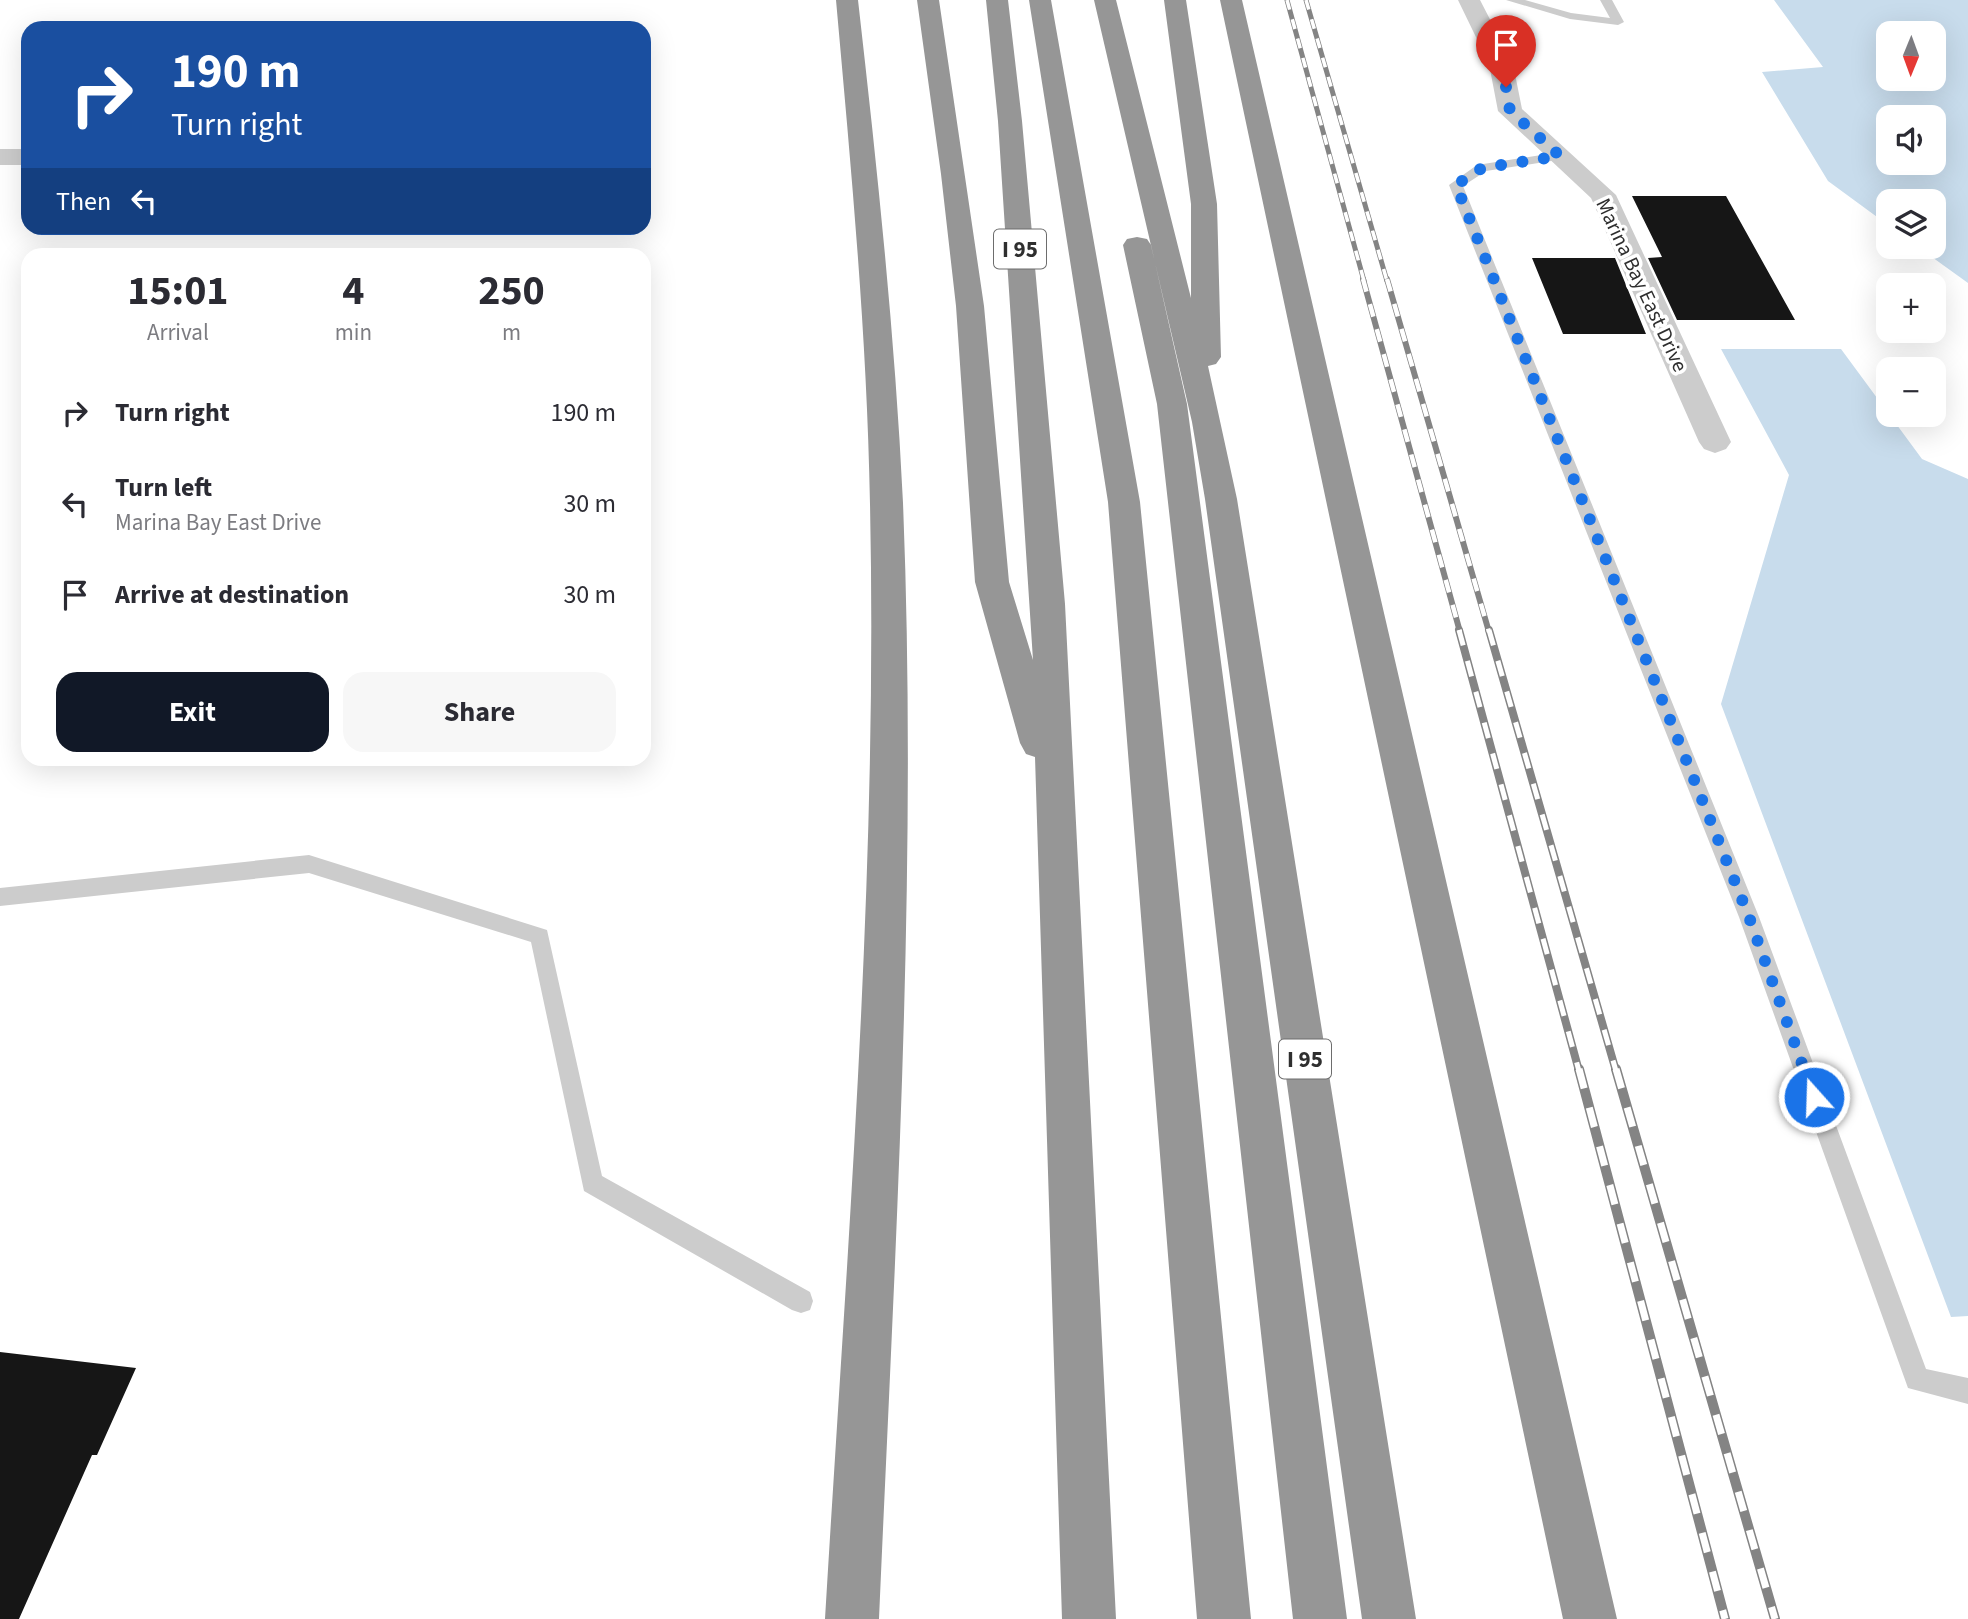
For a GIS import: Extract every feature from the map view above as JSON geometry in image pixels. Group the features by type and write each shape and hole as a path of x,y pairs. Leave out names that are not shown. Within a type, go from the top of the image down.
{"highway":[{"path":"848,0 862,140 885,461 889,702 881,1030 852,1619"},
{"path":"928,0 970,306 992,582 1057,803"},
{"name":"I 95","path":"998,0 1048,604 1089,1619"},
{"path":"1040,0 1124,502 1224,1619"},
{"path":"1082,0 1172,404 1202,500 1320,1619"},
{"name":"I 95","path":"1105,0 1207,422 1202,500 1390,1619"},
{"path":"1175,0 1204,204 1207,422"},
{"path":"1231,0 1590,1619"}],"street":[{"name":"Marina Bay East Drive","path":"1469,0 1501,64 1510,111 1603,195 1715,442"},
{"path":"0,158 21,157"}],"lane":[{"path":"1512,0 1570,16 1618,22 1606,0"},
{"path":"1560,156 1482,168 1456,185 1749,917 1917,1379 1968,1391"},
{"path":"0,897 309,864 540,936 592,1183 801,1301"}],"water":[{"path":"1774,0 1968,0 1968,283 1935,259 1946,259 1946,189 1876,189 1876,216 1828,181 1762,72 1823,67"},
{"path":"1721,349 1841,349 1876,397 1876,427 1898,427 1922,459 1968,479 1968,1316 1951,1317 1721,704 1789,475"}],"building":[{"path":"1632,196 1726,196 1795,320 1677,320 1648,258 1662,257"},
{"path":"1532,258 1615,258 1646,334 1563,334"},
{"path":"0,1352 136,1368 97,1455 92,1455 19,1619 0,1619"}],"railway":[{"path":"1287,0 1364,281"},
{"path":"1306,0 1387,281"},
{"path":"1363,279 1460,632"},
{"path":"1387,279 1489,632"},
{"path":"1459,630 1579,1071"},
{"path":"1489,630 1616,1071"},
{"path":"1579,1069 1725,1619"},
{"path":"1616,1069 1775,1619"}],"route":[{"path":"1506,87 1510,111 1560,156 1482,168 1456,185 1749,917 1814,1097"}]}
